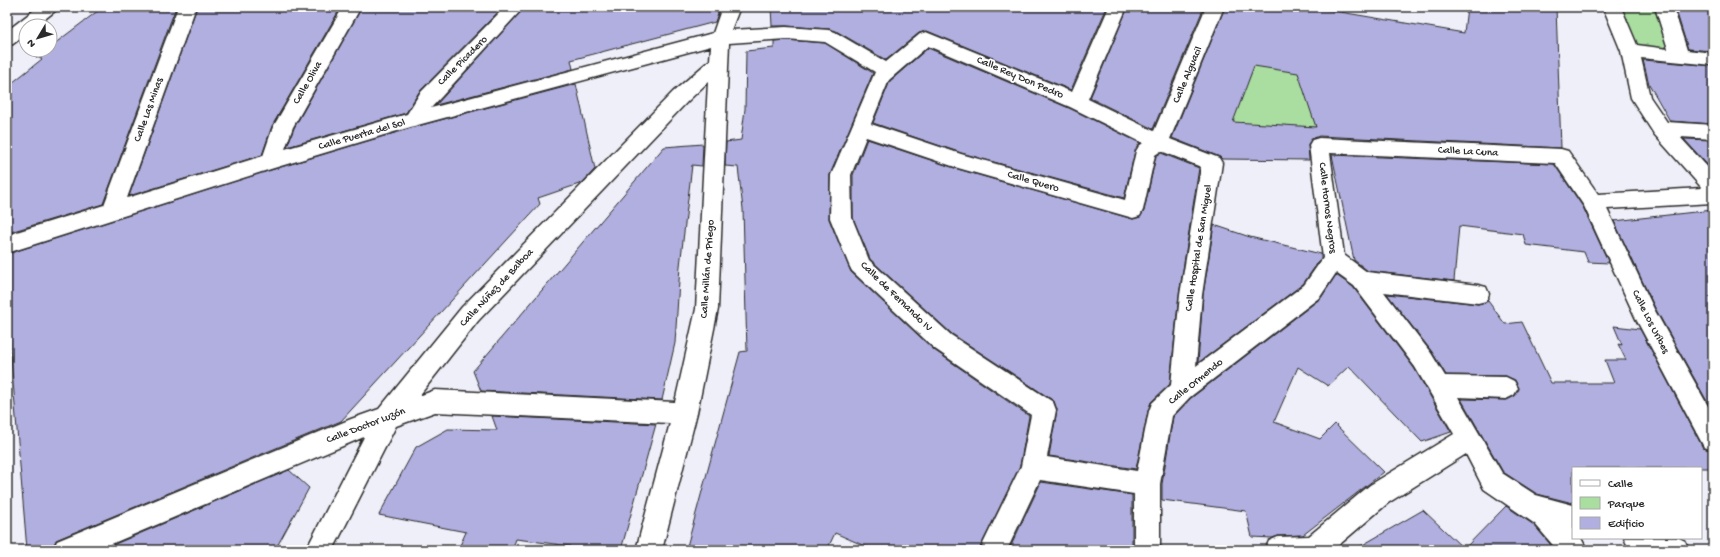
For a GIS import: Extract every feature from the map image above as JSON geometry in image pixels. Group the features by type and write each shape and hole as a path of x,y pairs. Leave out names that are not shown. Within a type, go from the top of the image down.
{"street":[{"path":"7,40 49,7"},
{"name":"Calle Las Minas","path":"112,212 187,7"},
{"name":"Calle Oliva","path":"271,161 283,127 352,7"},
{"name":"Calle Picadero","path":"414,119 427,98 516,7"},
{"name":"Calle Millán de Priego","path":"649,550 685,413 707,309 720,38 731,7"},
{"path":"1077,102 1118,7"},
{"name":"Calle Alguacil","path":"1159,142 1213,14 1214,7"},
{"path":"1612,7 1630,51 1641,98 1661,129 1713,186"},
{"path":"1664,7 1680,56"},
{"path":"720,38 786,33 829,36 887,70"},
{"name":"Calle Puerta del Sol","path":"7,244 271,161 414,119 720,38"},
{"name":"Calle Rey Don Pedro","path":"887,70 926,38 1077,102 1159,142"},
{"path":"1630,51 1713,59"},
{"name":"Calle Núñez de Balboa","path":"319,550 388,416 470,314 680,97 720,61"},
{"name":"Calle de Fernando IV","path":"887,70 881,77 842,175 841,218 860,266 943,342 1044,410 1033,467 993,550"},
{"name":"Calle Quero","path":"860,128 958,161 1133,210 1146,152 1159,142"},
{"path":"1661,129 1713,132"},
{"name":"Calle Hospital de San Miguel","path":"1159,142 1212,163 1191,295 1182,390"},
{"name":"Calle La Cuna","path":"1319,145 1561,156 1592,202"},
{"name":"Calle Hornos Negros","path":"1319,145 1334,259 1362,280 1423,360 1470,438 1493,481 1528,504"},
{"path":"1592,202 1713,195"},
{"name":"Calle Los Uribes","path":"1592,202 1645,314 1713,439"},
{"name":"Calle Ormendo","path":"1147,550 1147,484 1161,411 1182,390 1312,291 1334,259"},
{"name":"Calle Hornos Negros","path":"1362,280 1478,294"},
{"path":"1439,386 1506,388"},
{"name":"Calle Doctor Luzón","path":"66,550 388,416 435,400 685,413"},
{"path":"1278,550 1314,548 1379,494 1470,438"},
{"path":"1033,467 1147,484"},
{"path":"1528,504 1572,518"},
{"path":"1528,504 1544,515 1574,550"},
{"path":"1640,539 1676,550"}],"green space":[{"path":"1280,7 1316,127 1229,130 1254,66"},
{"path":"1619,7 1653,7 1672,51 1635,47"}],"building":[{"path":"103,7 176,7 103,204 7,233 7,87 42,59 39,58 58,58 58,41"},
{"path":"197,7 341,7 272,126 262,155 129,196"},
{"path":"362,7 503,7 419,92 406,113 287,147 294,128"},
{"path":"525,7 720,7 715,22 571,60 573,69 436,105"},
{"path":"771,7 1107,7 1071,90 927,31 919,33 886,60 836,31 829,29 772,26"},
{"path":"1128,7 1204,7 1153,129 1090,98"},
{"path":"1225,7 1311,7 1464,33 1467,7 1556,7 1561,148 1319,136 1312,139 1308,144 1309,160 1222,159 1172,138","holes":["1254,66 1298,73 1316,127 1233,122"]},
{"path":"1675,7 1713,7 1713,51 1688,49"},
{"path":"786,40 825,43 873,73 830,175 829,219 851,272 934,350 1029,416 1020,466 979,550 874,550 835,533 827,550 686,550 740,352 747,351 743,209 738,167 725,166 726,142 741,140 745,109 746,51 774,48 774,41"},
{"path":"928,48 1069,108 1140,143 1135,151 1124,198 961,153 873,123 890,81"},
{"path":"1643,60 1713,66 1713,124 1670,121 1649,84"},
{"path":"576,84 595,169 582,183 538,198 540,204 341,421 56,540 52,550 27,550 7,309 7,254 274,169 414,127"},
{"path":"867,139 958,169 1133,219 1140,217 1144,211 1156,156 1161,153 1199,168 1179,295 1170,384 1151,402 1136,469 1049,456 1057,410 1054,401 952,334 870,259 853,218 853,175"},
{"path":"1684,139 1713,140 1713,171"},
{"path":"703,144 702,166 692,165 680,266 675,343 662,400 481,391 473,371 664,147"},
{"path":"1332,155 1554,164 1583,207 1609,263 1588,262 1584,252 1526,245 1523,234 1459,226 1454,281 1368,271 1354,260"},
{"path":"1713,210 1713,412 1655,308 1614,221"},
{"path":"1214,225 1250,237 1321,254 1321,258 1303,284 1198,363 1203,295"},
{"path":"1336,275 1353,287 1414,368 1451,432 1422,442 1349,366 1328,386 1298,367 1274,422 1320,439 1335,424 1384,472 1303,535 1278,536 1272,538 1252,537 1246,511 1162,500 1162,484 1173,417 1191,398 1321,298"},
{"path":"1387,294 1478,304 1488,301 1505,324 1522,322 1551,383 1614,383 1605,360 1626,360 1618,344 1622,345 1614,326 1640,329 1703,448 1713,451 1713,468 1572,467 1572,503 1537,494 1503,472 1461,399 1507,400 1515,396 1519,389 1515,380 1506,376 1446,375 1432,352"},
{"path":"492,416 656,424 621,550 568,550 570,546 516,539 512,550 458,550 466,532 379,515 416,447 448,429 497,430"},
{"path":"289,470 309,488 275,550 101,550"},
{"path":"1041,482 1132,495 1132,550 1009,550"},
{"path":"1506,506 1534,525 1555,550 1354,550 1423,510 1464,549"}]}
